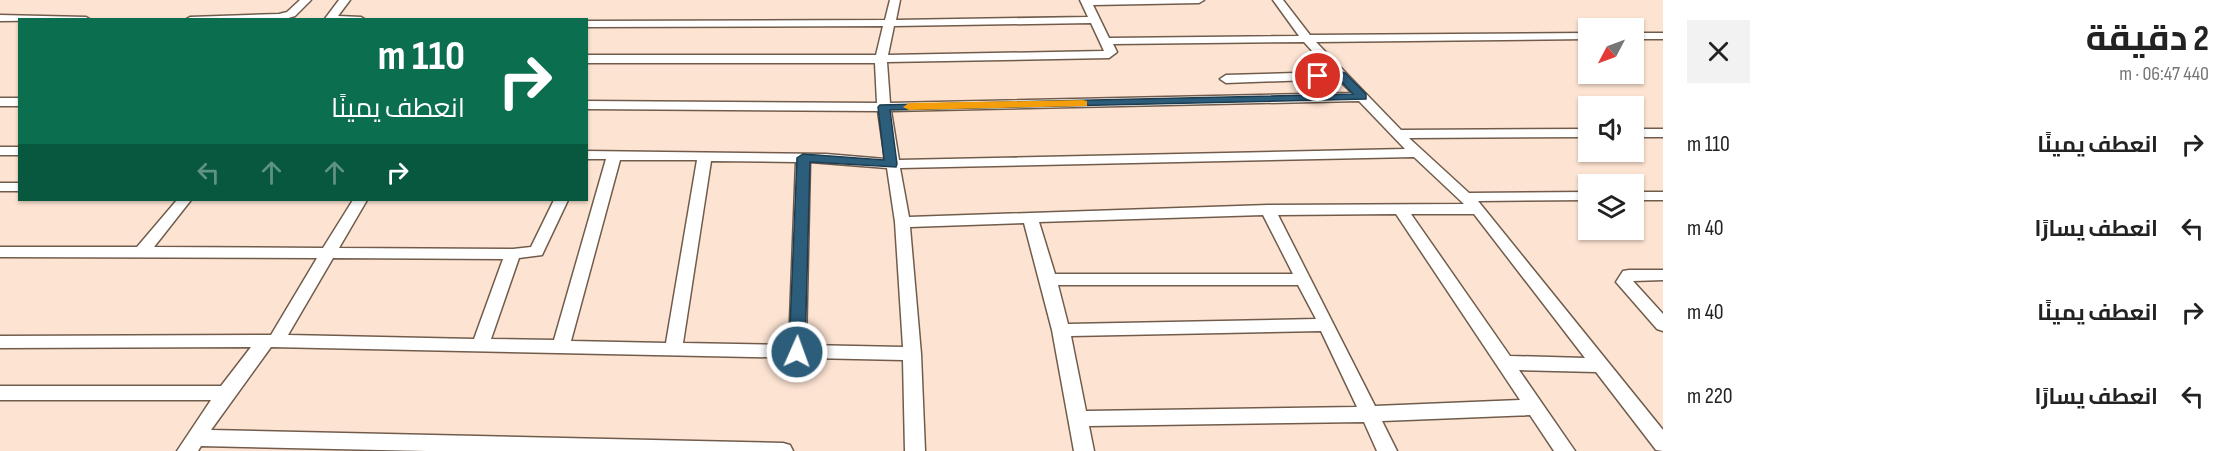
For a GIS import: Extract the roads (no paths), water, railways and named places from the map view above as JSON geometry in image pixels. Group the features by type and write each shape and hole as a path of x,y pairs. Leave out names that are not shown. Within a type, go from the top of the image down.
{"street":[{"path":"249,18 279,17 291,14 306,0"},
{"path":"331,18 345,0"},
{"path":"895,0 881,59 891,164 902,222 912,354 915,451"},
{"path":"588,59 881,59 1106,55 1111,52 1086,1 1199,0"},
{"path":"1278,0 1306,39 1416,153 1478,209 1663,444"},
{"path":"0,18 18,18"},
{"path":"588,24 1095,20"},
{"path":"1106,41 1578,36"},
{"path":"1644,36 1663,36"},
{"path":"1226,79 1342,75"},
{"path":"588,105 884,107 1362,97"},
{"path":"0,102 18,102"},
{"path":"1397,134 1578,133"},
{"path":"1644,133 1663,133"},
{"path":"588,155 803,158 891,164 1416,153"},
{"path":"560,348 614,155"},
{"path":"674,350 705,156"},
{"path":"797,352 803,158"},
{"path":"0,187 18,187"},
{"path":"1467,197 1578,196"},
{"path":"1644,196 1663,196"},
{"path":"141,253 183,201"},
{"path":"192,444 226,393 271,342 330,254 359,201"},
{"path":"0,252 513,254 537,251 561,201"},
{"path":"1400,209 1565,451"},
{"path":"902,222 1268,210 1478,209"},
{"path":"1268,210 1327,325 1387,451"},
{"path":"1029,218 1049,279 1084,451"},
{"path":"480,347 513,254"},
{"path":"1663,275 1629,275 1624,282 1663,325"},
{"path":"1049,279 1304,279"},
{"path":"1061,330 1327,325"},
{"path":"0,342 271,342 912,354"},
{"path":"1504,363 1602,365"},
{"path":"0,393 226,393"},
{"path":"1077,419 1368,414 1535,407"},
{"path":"192,444 783,451"}]}
